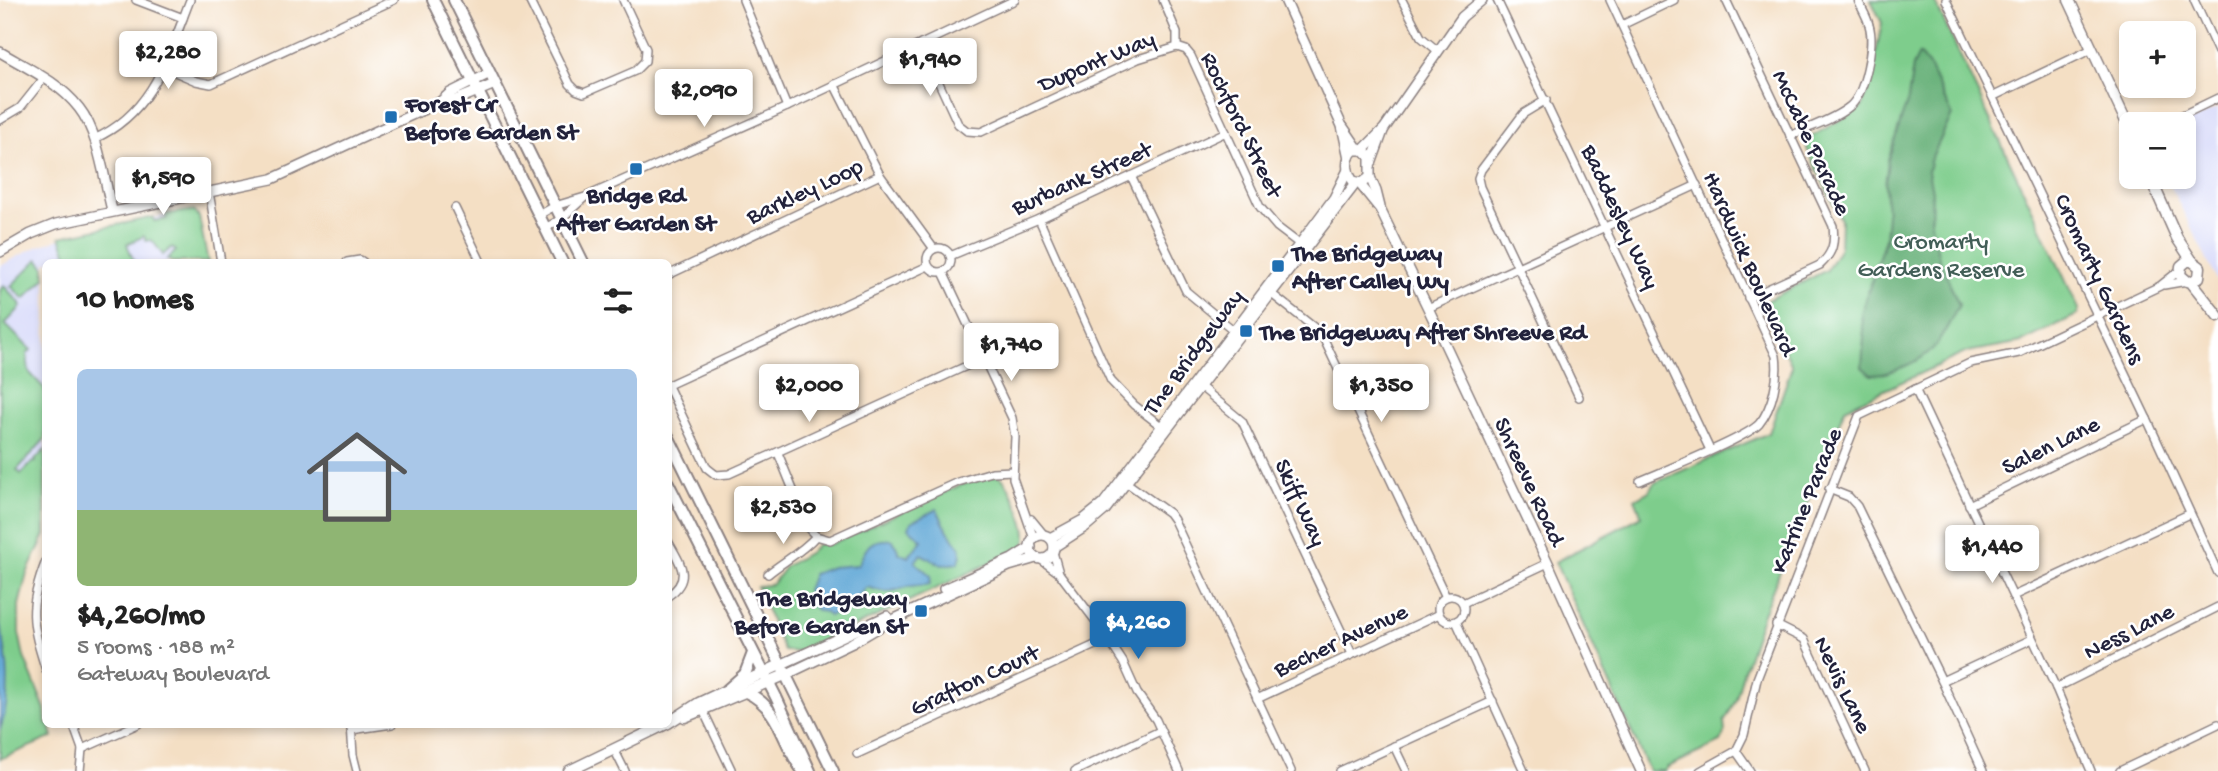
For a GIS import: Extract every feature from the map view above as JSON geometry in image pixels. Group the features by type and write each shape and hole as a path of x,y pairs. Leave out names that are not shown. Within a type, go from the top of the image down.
{"main road":[{"path":"433,0 560,259"},
{"path":"454,0 581,259"},
{"path":"2069,0 2122,112"},
{"path":"2155,189 2177,238 2192,261 2200,267 2192,280"},
{"path":"2177,238 2183,278 2192,280 2216,313"},
{"path":"2180,268 2187,261 2192,261"},
{"path":"672,444 833,771"},
{"path":"672,491 810,771"},
{"path":"701,707 745,674 753,653"},
{"name":"The Bridgeway","path":"766,678 783,670"},
{"path":"728,689 766,678"},
{"path":"672,721 701,707 746,692 766,678"},
{"path":"746,692 761,700 772,712 803,771"},
{"path":"569,771 658,728"}],"street":[{"path":"136,0 183,18"},
{"path":"94,139 113,131 147,98 163,68 190,0"},
{"path":"163,68 211,85 394,0"},
{"path":"529,0 570,84 584,93 635,71 645,61 646,49 623,0"},
{"path":"539,215 787,107 1015,0"},
{"path":"1163,0 1177,33 1177,47"},
{"path":"1285,0 1342,126 1349,158 1348,170"},
{"path":"1402,0 1420,37 1438,51"},
{"path":"1349,158 1354,150 1360,149 1384,129 1462,17 1482,0"},
{"name":"Baddesley Way","path":"1497,0 1710,450"},
{"name":"Hardwick Boulevard","path":"1610,0 1776,356 1778,370 1777,381 1765,414 1751,430 1640,481"},
{"path":"1622,24 1674,0"},
{"name":"McCabe Parade","path":"1726,0 1833,226 1833,248 1828,258 1820,265 1748,298"},
{"path":"1790,136 1849,108 1857,100 1862,89 1871,41 1870,26 1858,0"},
{"name":"Cromarty Gardens","path":"1946,0 1994,96 2218,573"},
{"path":"2194,0 2218,52"},
{"path":"746,1 787,107"},
{"name":"Dupont Way","path":"921,44 958,124 967,131 981,132 1138,59 1177,47"},
{"name":"Rochford Street","path":"1177,47 1186,50 1191,56 1260,207 1277,227 1302,246"},
{"path":"1994,96 2092,49"},
{"path":"0,52 58,87 80,109 94,139 112,210"},
{"path":"0,120 20,108 44,78"},
{"path":"0,251 55,224 112,210 272,179 445,100 456,100 475,86 492,79"},
{"path":"834,84 880,175 934,250"},
{"path":"2189,112 2218,98"},
{"path":"1546,100 1523,114 1481,170 1478,178 1579,397"},
{"path":"1342,126 1370,157 1371,164"},
{"name":"Shreeve Road","path":"1384,129 1371,164 1370,177 1380,209 1548,563 1641,771"},
{"name":"Burbank Street","path":"950,256 1039,219 1226,132"},
{"name":"Shreeve Road","path":"1348,170 1351,178 1380,209"},
{"name":"The Bridgeway","path":"783,670 1012,559 1032,543 1051,543 1097,510 1124,481 1302,246 1334,198 1348,170"},
{"name":"Barkley Loop","path":"672,273 880,175"},
{"path":"1131,176 1186,291 1236,332"},
{"path":"1358,183 1367,181 1370,177"},
{"name":"The Bridgeway","path":"1302,246 1358,183"},
{"path":"1429,308 1697,185"},
{"path":"209,192 220,259"},
{"path":"545,228 561,219 585,197"},
{"path":"455,208 480,259"},
{"path":"1039,219 1111,381 1134,405 1164,428"},
{"path":"942,249 950,256 951,264 943,272 935,272 928,266 927,257 934,250 942,249"},
{"path":"672,384 928,266"},
{"name":"Katrine Parade","path":"2160,286 2180,268"},
{"path":"943,272 1012,418 1015,437 1013,471 1016,491 1026,513 1032,553 1059,573 1108,639 1123,662 1138,694 1156,720 1179,771"},
{"name":"Katrine Parade","path":"1736,751 1745,735 1757,679 1776,625 1859,416 1970,363 2019,354 2160,286 2192,280"},
{"path":"1268,291 1321,334 1446,597"},
{"path":"672,394 707,468 716,475 729,474 984,358"},
{"name":"Skiff Way","path":"1197,384 1242,421 1352,654"},
{"path":"1916,389 2056,688 2091,771"},
{"name":"Salen Lane","path":"1969,505 2147,419"},
{"path":"778,453 809,529 816,536 831,540 958,482 992,472 1013,471"},
{"path":"1124,481 1169,513 1174,520 1291,771"},
{"path":"1829,489 1849,497 1857,506 1983,771"},
{"path":"1026,513 1051,543 1059,573"},
{"path":"2013,596 2189,514"},
{"path":"768,574 802,551 816,536"},
{"name":"The Bridgeway","path":"783,670 852,643 886,623 1009,566 1048,558 1051,543"},
{"path":"672,549 683,570 680,585 672,592"},
{"path":"1463,603 1548,563"},
{"path":"42,571 34,591 34,633 42,658"},
{"path":"1456,596 1463,603 1463,614 1456,621 1446,621 1440,614 1438,606 1446,597 1456,596"},
{"name":"Ness Lane","path":"2056,688 2218,607"},
{"name":"Becher Avenue","path":"1257,699 1440,614"},
{"path":"1456,621 1524,771"},
{"name":"Nevis Lane","path":"1776,625 1804,639 1865,771"},
{"name":"Grafton Court","path":"857,754 1108,639"},
{"path":"1942,681 2032,639"},
{"path":"1340,771 1493,701"},
{"path":"701,707 731,769"},
{"path":"2120,771 2218,724"},
{"path":"74,728 82,749 80,771"},
{"path":"82,749 129,728"},
{"path":"351,728 357,771"},
{"path":"1075,771 1160,731"},
{"path":"1394,746 1406,771"},
{"path":"614,749 625,771"},
{"path":"1700,771 1736,751 1750,771"}],"shaded area":[{"path":"2218,108 2218,282 2172,189 2196,189 2196,118"},
{"path":"180,212 195,212 203,234 207,259 42,259 42,497 8,461 0,463 0,266 36,247 70,236"}],"green space":[{"name":"Cromarty Gardens Reserve","path":"1871,0 1934,0 2079,309 2077,315 2022,342 1967,352 1845,408 1763,614 1736,699 1724,722 1725,733 1721,742 1666,768 1666,771 1649,771 1555,562 1642,516 1635,499 1649,491 1654,483 1769,433 1792,366 1765,308 1768,300 1827,270 1840,247 1841,220 1807,149 1807,143 1811,137 1862,107 1870,83 1882,23"},
{"path":"1919,54 1929,66 1952,115 1930,161 1928,172 1932,191 1931,224 1939,258 1959,305 1931,351 1906,366 1871,375 1862,367 1864,337 1861,314 1885,238 1888,160 1908,99 1913,66"},
{"path":"194,210 199,217 207,259 167,259 176,251 172,247 163,255 152,240 146,241 144,236 127,244 133,259 69,259 60,237 154,217 154,221 166,219 166,214"},
{"path":"38,259 42,264 42,281 24,299 11,286"},
{"path":"4,286 20,303 21,307 5,324 31,350 27,354 29,372 42,386 42,442 17,470 21,474 36,462 42,453 42,541 27,573 19,605 19,633 24,657 42,702 42,728 51,728 53,737 0,759 0,290"},
{"path":"989,476 999,476 1003,480 1017,504 1026,531 1026,542 1022,548 801,652 784,651 757,587 772,584 786,566 818,544 831,544 958,486"}],"water":[{"path":"937,509 960,549 958,563 942,565 921,554 915,562 931,576 930,584 887,592 867,587 839,614 836,612 829,616 814,608 807,590 813,574 832,567 858,565 870,544 879,540 893,540 899,553 908,557 922,540 909,528 911,522"},
{"path":"0,624 8,691 0,730"}],"place":[{"name":"Forest Cr Before Garden St","path":"391,117"},
{"name":"Bridge Rd After Garden St","path":"636,169"},
{"name":"The Bridgeway After Calley Wy","path":"1278,266"},
{"name":"The Bridgeway After Shreeve Rd","path":"1246,331"},
{"name":"The Bridgeway Before Garden St","path":"921,611"}]}
